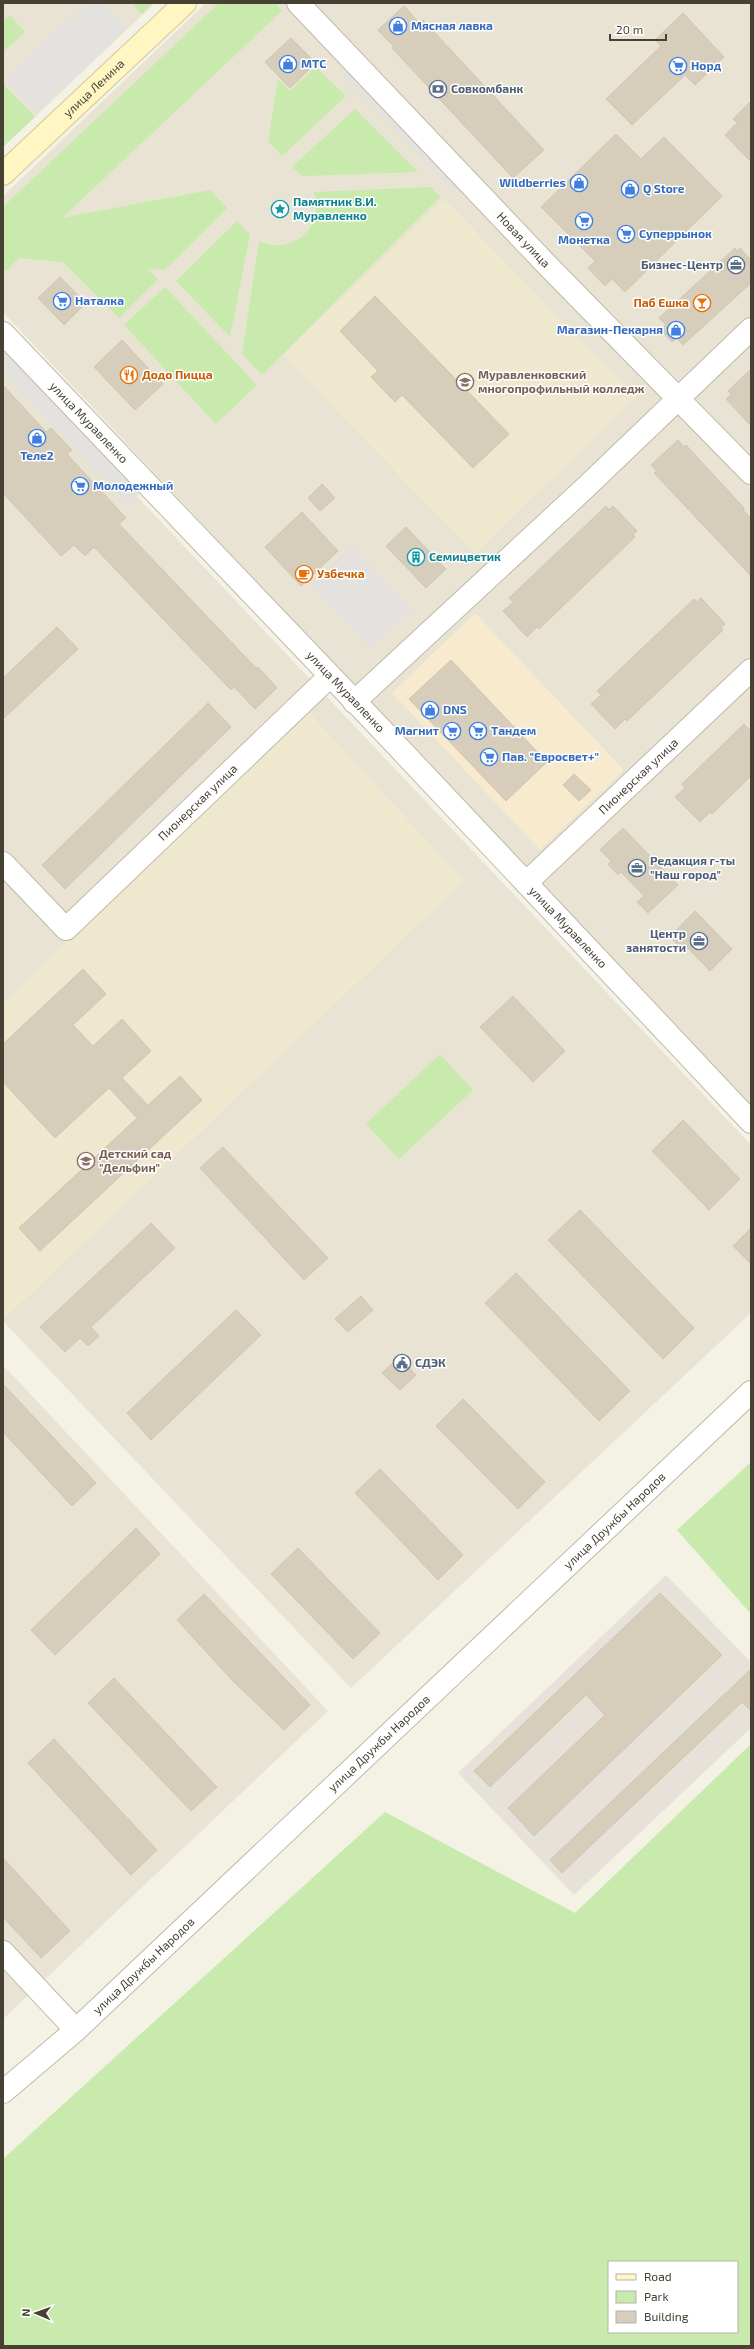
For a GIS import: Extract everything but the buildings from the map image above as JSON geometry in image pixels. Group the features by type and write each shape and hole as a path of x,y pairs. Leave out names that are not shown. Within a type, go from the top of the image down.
{"main road":[{"name":"улица Ленина","path":"3,174 185,3"}],"street":[{"name":"Новая улица","path":"298,3 542,260 751,474"},
{"path":"354,702 580,493 751,329"},
{"name":"улица Муравленко","path":"3,333 330,676 751,1122"},
{"name":"Пионерская улица","path":"526,884 751,670"},
{"name":"Пионерская улица","path":"3,863 66,929 330,676"},
{"name":"улица Дружбы Народов","path":"3,2092 76,2030 751,1392"},
{"path":"3,1952 76,2030"}],"shaded area":[{"path":"3,3 155,3 3,147"},
{"path":"86,3 103,3 127,27 37,113 5,78"},
{"path":"206,3 751,3 751,1107 3,312 3,196"},
{"path":"351,68 461,184 453,192 342,76"},
{"name":"Муравленковский многопрофильный колледж","path":"444,199 636,397 475,554 283,355"},
{"path":"3,347 147,486 128,505 3,373"},
{"path":"3,355 751,1145 751,1313 351,1688 3,1321"},
{"path":"352,546 413,609 371,649 310,586"},
{"path":"475,613 624,770 540,850 392,693"},
{"name":"Детский сад \"Дельфин\"","path":"307,710 464,881 3,1320 3,1003"},
{"path":"3,1365 328,1711 3,2019"},
{"path":"666,1575 751,1662 751,1728 574,1895 458,1773"}],"green space":[{"path":"131,3 153,3 142,14"},
{"path":"219,3 275,3 282,11 62,218 210,190 227,208 165,270 148,269 158,279 119,318 63,262 19,258 6,271 3,268 3,207"},
{"path":"10,15 25,32 3,52 3,21"},
{"path":"316,67 346,96 282,156 268,141 278,79 290,91"},
{"path":"3,84 35,117 3,147"},
{"path":"355,109 418,172 302,176 292,167"},
{"path":"431,187 440,197 262,375 242,354 259,241 267,244 284,245 300,238 311,225 315,217 316,208 314,192"},
{"path":"237,221 250,234 230,337 176,281"},
{"path":"165,287 257,385 216,424 124,325"},
{"path":"440,1054 473,1090 399,1159 366,1124"},
{"path":"751,1462 751,1614 677,1530"},
{"path":"751,1744 751,2346 3,2346 3,2159 385,1812 575,1913"}],"place":[{"name":"Мясная лавка","path":"398,26"},
{"name":"МТС","path":"288,64"},
{"name":"Норд","path":"678,66"},
{"name":"Совкомбанк","path":"438,89"},
{"name":"Wildberries","path":"579,183"},
{"name":"Q Store","path":"630,189"},
{"name":"Памятник В.И. Муравленко","path":"280,209"},
{"name":"Монетка","path":"584,221"},
{"name":"Суперрынок","path":"626,234"},
{"name":"Бизнес-Центр","path":"736,265"},
{"name":"Наталка","path":"62,301"},
{"name":"Паб Ешка","path":"702,303"},
{"name":"Магазин-Пекарня","path":"676,330"},
{"name":"Додо Пицца","path":"129,375"},
{"name":"Муравленковский многопрофильный колледж","path":"465,382"},
{"name":"Теле2","path":"37,438"},
{"name":"Молодежный","path":"80,486"},
{"name":"Семицветик","path":"416,557"},
{"name":"Узбечка","path":"304,574"},
{"name":"DNS","path":"430,710"},
{"name":"Магнит","path":"452,731"},
{"name":"Тандем","path":"478,731"},
{"name":"Пав. \"Евросвет+\"","path":"489,757"},
{"name":"Редакция г-ты \"Наш город\"","path":"637,868"},
{"name":"Центр занятости","path":"699,941"},
{"name":"Детский сад \"Дельфин\"","path":"86,1161"},
{"name":"СДЭК","path":"402,1363"}]}
